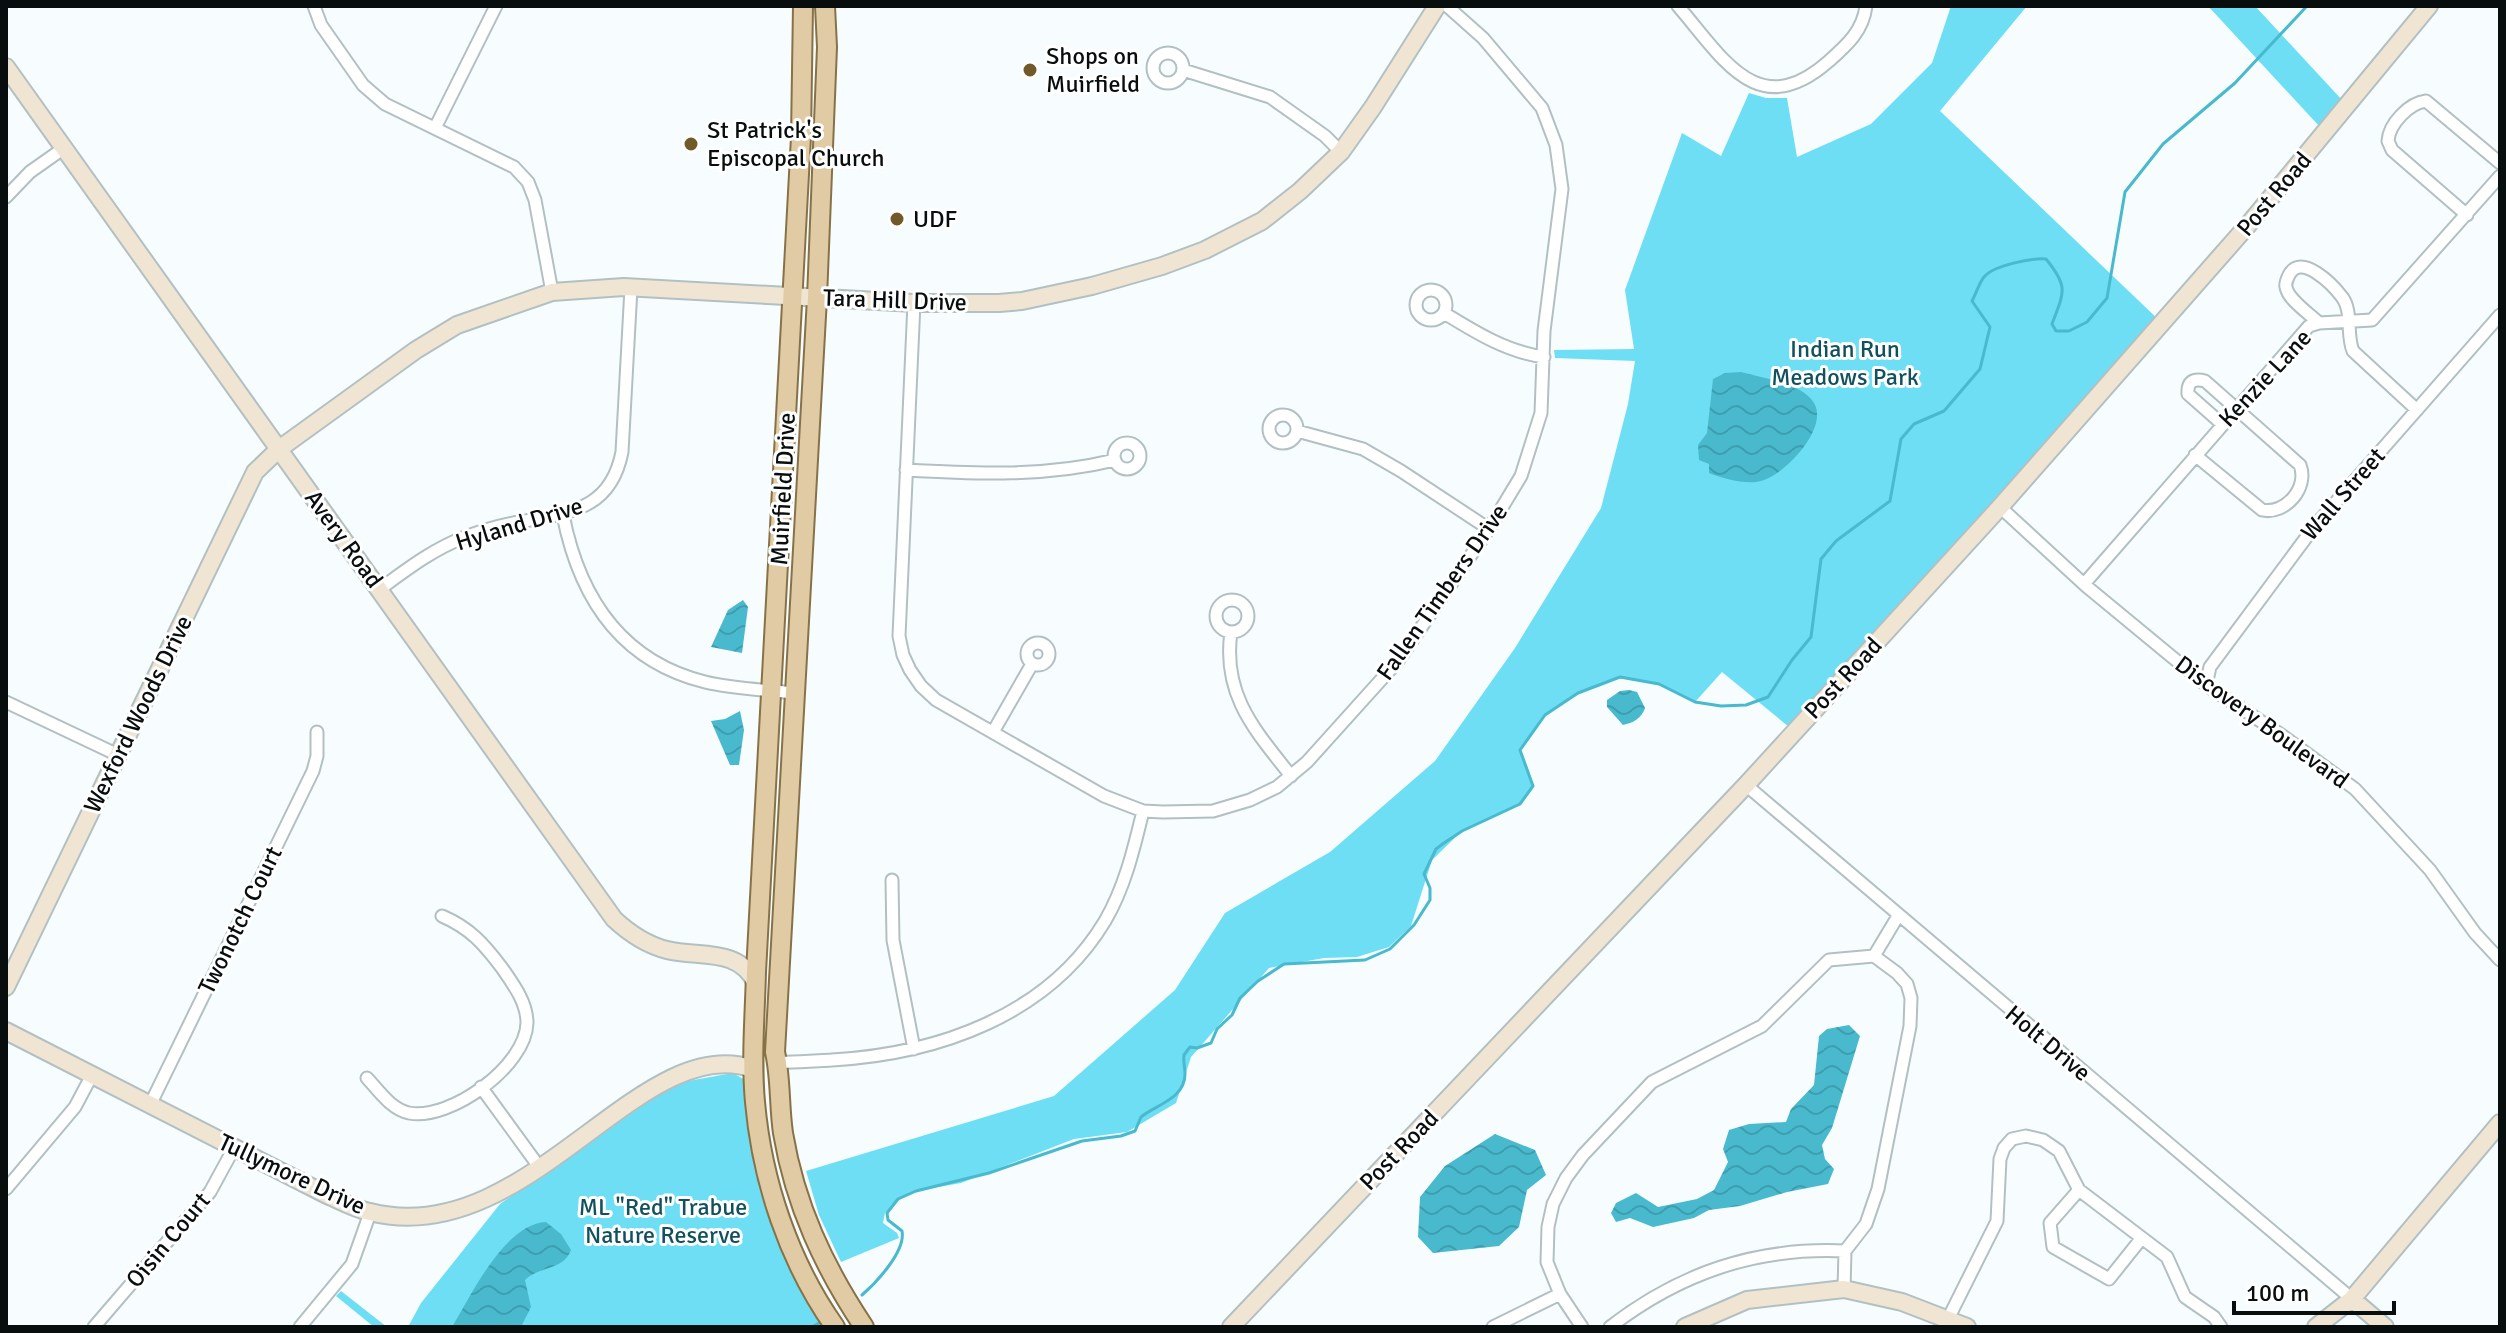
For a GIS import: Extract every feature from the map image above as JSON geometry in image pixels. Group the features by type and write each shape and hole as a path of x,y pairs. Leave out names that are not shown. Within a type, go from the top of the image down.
{"main road":[{"name":"Muirfield Drive","path":"753,1069 794,297 803,6"},
{"name":"Muirfield Drive","path":"825,6 827,47 817,298 775,1052 783,1132 795,1185 809,1229 841,1294"},
{"path":"757,952 768,965 766,1021 773,1116 789,1196"},
{"path":"753,1069 762,1077 776,1169 817,1265 864,1327"},
{"path":"753,1069 760,1141 775,1205 807,1280 835,1327"}],"street":[{"path":"314,6 321,25 363,85 385,104 514,167 528,182 535,200 552,292"},
{"path":"435,128 496,6"},
{"name":"Tara Hill Drive","path":"279,449 416,350 457,325 552,292 602,287 914,303 1022,301 1092,286 1205,250 1262,221 1300,191 1341,152 1437,6"},
{"name":"Fallen Timbers Drive","path":"914,303 898,619 903,655 921,686 936,700 1104,796 1143,811 1213,811 1250,800 1277,787 1307,762 1398,661 1489,529 1521,476 1541,413 1544,331 1562,189 1556,145 1542,108 1483,38 1447,6"},
{"path":"1678,6 1733,69 1750,81 1763,85 1791,85 1814,75 1849,43 1859,29 1866,6"},
{"name":"Post Road","path":"1231,1327 1746,785 2000,507 2248,225 2429,6"},
{"name":"Avery Road","path":"6,67 614,919 631,933 664,949 719,956 757,952"},
{"path":"1183,70 1270,97 1325,136 1341,152"},
{"path":"2467,215 2392,150 2388,141 2391,129 2414,103 2426,101 2500,163"},
{"path":"6,197 30,172 64,148"},
{"name":"Kenzie Lane","path":"2084,584 2309,326 2372,320 2500,176"},
{"path":"2319,323 2290,296 2286,287 2292,270 2299,267 2312,269 2343,298 2348,340 2353,351 2417,410"},
{"name":"Hyland Drive","path":"380,589 435,551 460,539 522,521 563,515 595,500 615,477 619,465 631,288"},
{"path":"1444,313 1492,341 1531,356 1544,357"},
{"name":"Wall Street","path":"2206,685 2210,667 2279,570 2500,315"},
{"path":"2195,455 2262,510 2272,512 2286,506 2303,483 2300,465 2205,381 2190,381 2188,394 2222,424"},
{"path":"1297,431 1363,449 1489,529"},
{"name":"Wexford Woods Drive","path":"6,987 251,480 261,464 279,449"},
{"path":"906,470 1009,475 1115,460"},
{"name":"Discovery Boulevard","path":"2000,507 2084,584 2206,685 2355,789 2430,870 2475,933 2500,960"},
{"path":"563,515 580,577 603,616 628,643 659,665 685,676 727,686 796,693"},
{"path":"1231,632 1229,664 1236,696 1251,725 1291,776"},
{"path":"993,732 1032,664"},
{"path":"6,702 118,755"},
{"name":"Twonotch Court","path":"150,1105 313,771 317,756 317,732"},
{"name":"Holt Drive","path":"1746,785 2352,1299"},
{"path":"777,1062 860,1058 947,1041 991,1023 1035,996 1071,964 1104,921 1117,897 1143,811"},
{"path":"892,880 893,940 914,1049"},
{"path":"367,1078 385,1099 399,1109 422,1114 437,1112 481,1087 508,1067 518,1054 527,1022 524,1005 515,986 482,940 457,922 442,916"},
{"path":"1874,956 1898,916"},
{"name":"Avery Road","path":"719,956 747,967 756,977"},
{"path":"1582,1327 1560,1294 1547,1262 1548,1227 1559,1191 1583,1155 1652,1082 1762,1026 1829,960 1874,956 1907,984 1911,998 1910,1026 1878,1189 1866,1224 1845,1251 1844,1289"},
{"name":"Tullymore Drive","path":"6,1031 325,1194 370,1213 425,1216 451,1212 494,1196 540,1168 662,1082 718,1065 753,1069"},
{"path":"6,1189 75,1107 92,1075"},
{"path":"481,1087 540,1168"},
{"path":"2316,1327 2352,1299 2500,1123"},
{"path":"1948,1324 1997,1221 2000,1159 2004,1148 2012,1139 2026,1136 2043,1140 2059,1151 2079,1190 2167,1257 2185,1297 2214,1317 2221,1327"},
{"name":"Oisin Court","path":"94,1327 210,1192 234,1148"},
{"path":"2079,1190 2050,1223 2053,1247 2109,1279 2141,1239"},
{"path":"300,1327 352,1264 370,1213"},
{"path":"1610,1327 1668,1288 1731,1262 1776,1252 1845,1251"},
{"path":"1685,1327 1702,1323 1747,1300 1844,1289 1902,1302 1948,1324 1967,1327"},
{"path":"1493,1327 1560,1294"},
{"path":"2352,1299 2385,1327"}],"green space":[{"name":"Indian Run Meadows Park","path":"1951,6 2027,6 1940,111 2162,323 1794,731 1722,672 1695,702 1659,684 1620,677 1578,693 1545,715 1520,750 1533,786 1520,804 1462,831 1432,860 1411,926 1389,947 1357,957 1324,958 1269,968 1191,1057 1176,1103 1127,1132 1074,1139 961,1183 916,1191 895,1202 885,1213 883,1223 899,1238 841,1262 819,1215 806,1171 1054,1096 1175,990 1225,913 1330,852 1435,761 1515,648 1601,508 1628,404 1635,361 1555,358 1554,350 1634,349 1625,290 1682,133 1721,156 1749,93 1766,98 1787,98 1797,157 1871,124 1932,63"},
{"path":"2208,6 2255,6 2343,101 2320,127"},
{"name":"ML \"Red\" Trabue Nature Reserve","path":"733,1073 745,1080 752,1134 827,1327 408,1327 421,1303 500,1204 660,1093 688,1081"},
{"path":"341,1291 387,1327 374,1327 336,1296"}],"water":[{"path":"1741,372 1781,382 1800,391 1814,403 1817,413 1816,425 1803,448 1783,469 1758,482 1736,481 1709,473 1709,464 1699,460 1698,445 1707,433 1713,379 1725,373"},
{"path":"743,600 748,607 742,653 711,647 728,610"},
{"path":"1620,691 1637,692 1645,708 1637,720 1623,725 1607,707 1607,700"},
{"path":"740,711 744,730 739,765 730,765 711,721 725,719"},
{"path":"1849,1025 1860,1036 1832,1128 1822,1145 1825,1159 1834,1169 1828,1184 1740,1206 1709,1210 1694,1218 1653,1227 1630,1218 1616,1222 1611,1213 1616,1203 1636,1193 1658,1207 1697,1199 1714,1190 1728,1162 1723,1149 1729,1130 1749,1124 1786,1122 1791,1109 1814,1085 1819,1036 1827,1029"},
{"path":"1495,1134 1535,1150 1546,1175 1527,1190 1519,1227 1499,1246 1433,1253 1418,1237 1420,1197 1445,1166"},
{"path":"546,1222 561,1234 571,1250 562,1262 525,1280 531,1307 521,1327 452,1327 503,1248 516,1235"}],"waterway":[{"path":"862,1295 882,1275 899,1248 902,1231 888,1220 887,1213 898,1199 916,1191 989,1173 1082,1141 1135,1131 1141,1117 1180,1090 1184,1083 1184,1055 1190,1047 1211,1043 1217,1029 1232,1015 1240,998 1258,981 1284,964 1365,960 1390,949 1414,925 1430,900 1430,888 1424,874 1436,849 1462,831 1520,804 1533,786 1520,750 1545,715 1578,693 1620,677 1659,684 1695,702 1721,706 1746,705 1768,697 1811,637 1821,559 1836,541 1890,501 1901,439 1914,424 1944,411 1980,369 1990,327 1972,301 1984,277 2004,266 2046,259 2058,276 2062,290 2052,324 2056,331 2069,331 2087,322 2107,298 2125,192 2163,144 2235,83 2307,6"},
{"path":"812,1327 821,1322"}],"place":[{"name":"Shops on Muirfield","path":"1030,70"},
{"name":"St Patrick's Episcopal Church","path":"691,144"},
{"name":"UDF","path":"897,219"}]}
